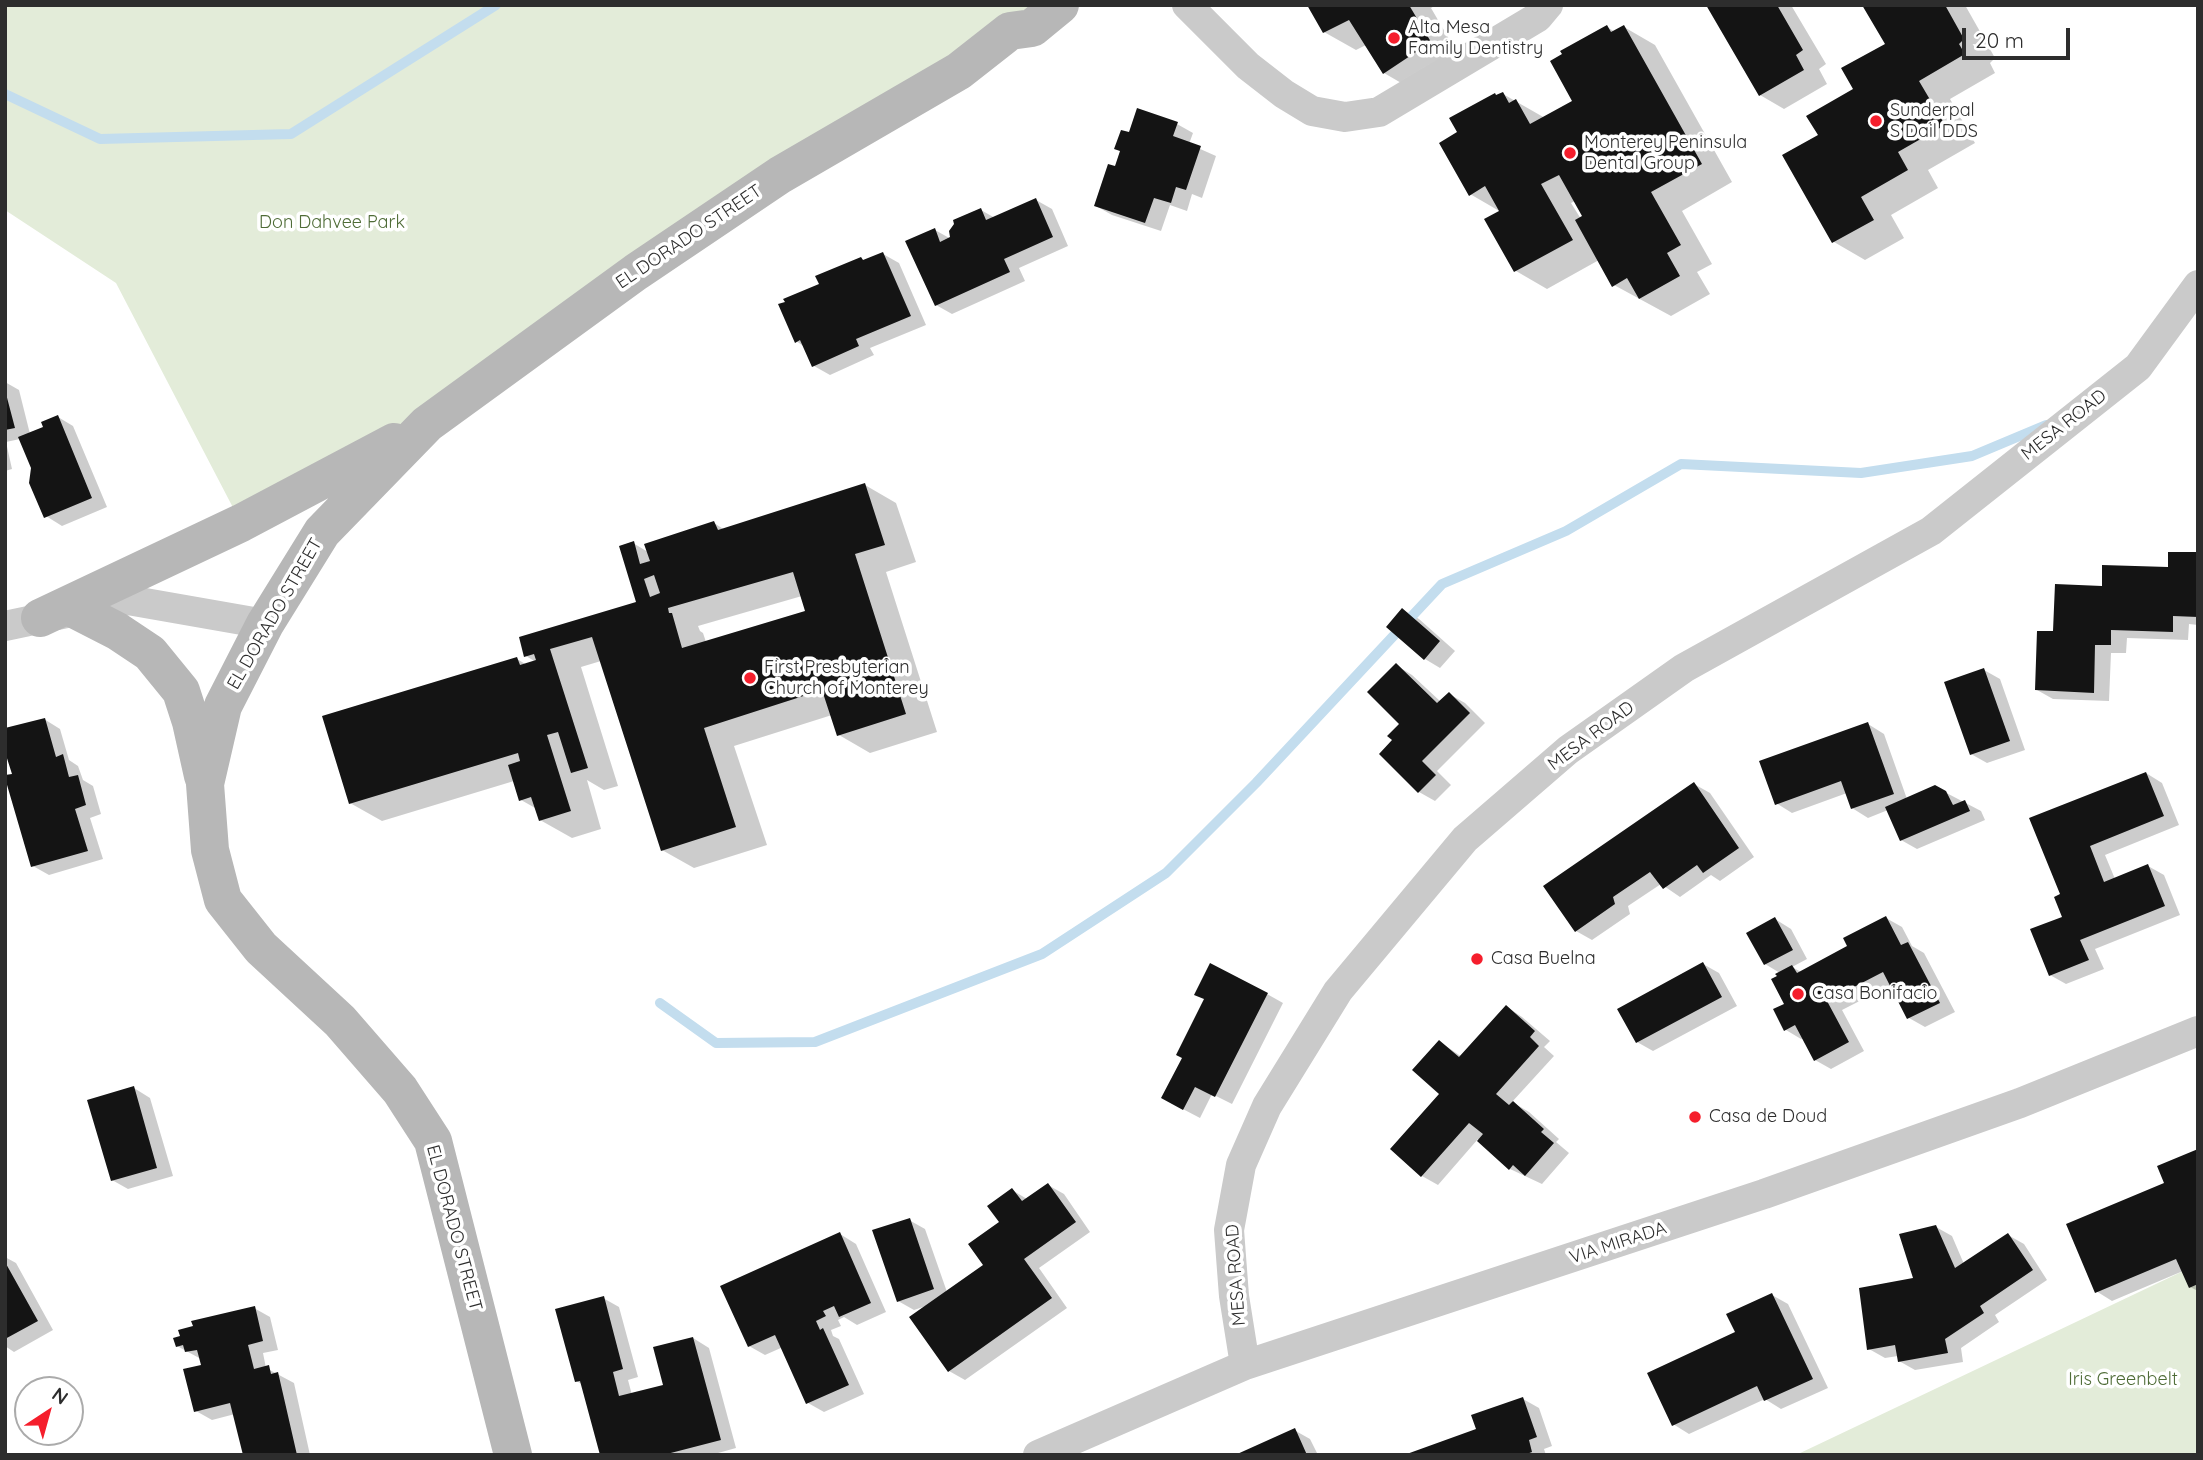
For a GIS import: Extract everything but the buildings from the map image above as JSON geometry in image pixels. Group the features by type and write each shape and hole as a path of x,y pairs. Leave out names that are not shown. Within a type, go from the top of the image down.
{"street":[{"name":"EL DORADO STREET","path":"513,1455 433,1141 400,1090 349,1031 261,948 223,900 210,850 205,784 223,706 265,624 322,532 427,425 636,272 780,174 959,72 1013,18 1032,28 1060,5"},
{"path":"1187,5 1248,66 1284,94 1312,111 1345,117 1378,111 1538,17 1548,5"},
{"name":"MESA ROAD","path":"1245,1365 1234,1296 1229,1230 1241,1166 1267,1106 1338,991 1465,839 1568,750 1684,668 1931,531 2138,367 2198,285"},
{"path":"23,622 241,523 427,425"},
{"path":"23,622 128,600 265,624"},
{"path":"76,610 117,631 150,653 181,691 205,784"},
{"name":"VIA MIRADA","path":"1038,1455 1245,1365 1765,1194 2020,1103 2198,1031"}],"green space":[{"name":"Don Dahvee Park","path":"5,5 1034,5 427,424 241,523 116,283 5,210"},
{"name":"Iris Greenbelt","path":"2198,1264 2198,1455 1796,1455"}],"waterway":[{"path":"5,94 100,139 291,134 496,5"},
{"path":"660,1003 716,1043 815,1042 1042,954 1166,873 1256,783 1442,584 1566,531 1681,464 1861,473 1972,456 2046,425"}],"place":[{"name":"Alta Mesa Family Dentistry","path":"1394,38"},
{"name":"Sunderpal S Dail DDS","path":"1876,121"},
{"name":"Monterey Peninsula Dental Group","path":"1570,153"},
{"name":"First Presbyterian Church of Monterey","path":"750,678"},
{"name":"Casa Buelna","path":"1477,959"},
{"name":"Casa Bonifacio","path":"1798,994"},
{"name":"Casa de Doud","path":"1695,1117"}]}
